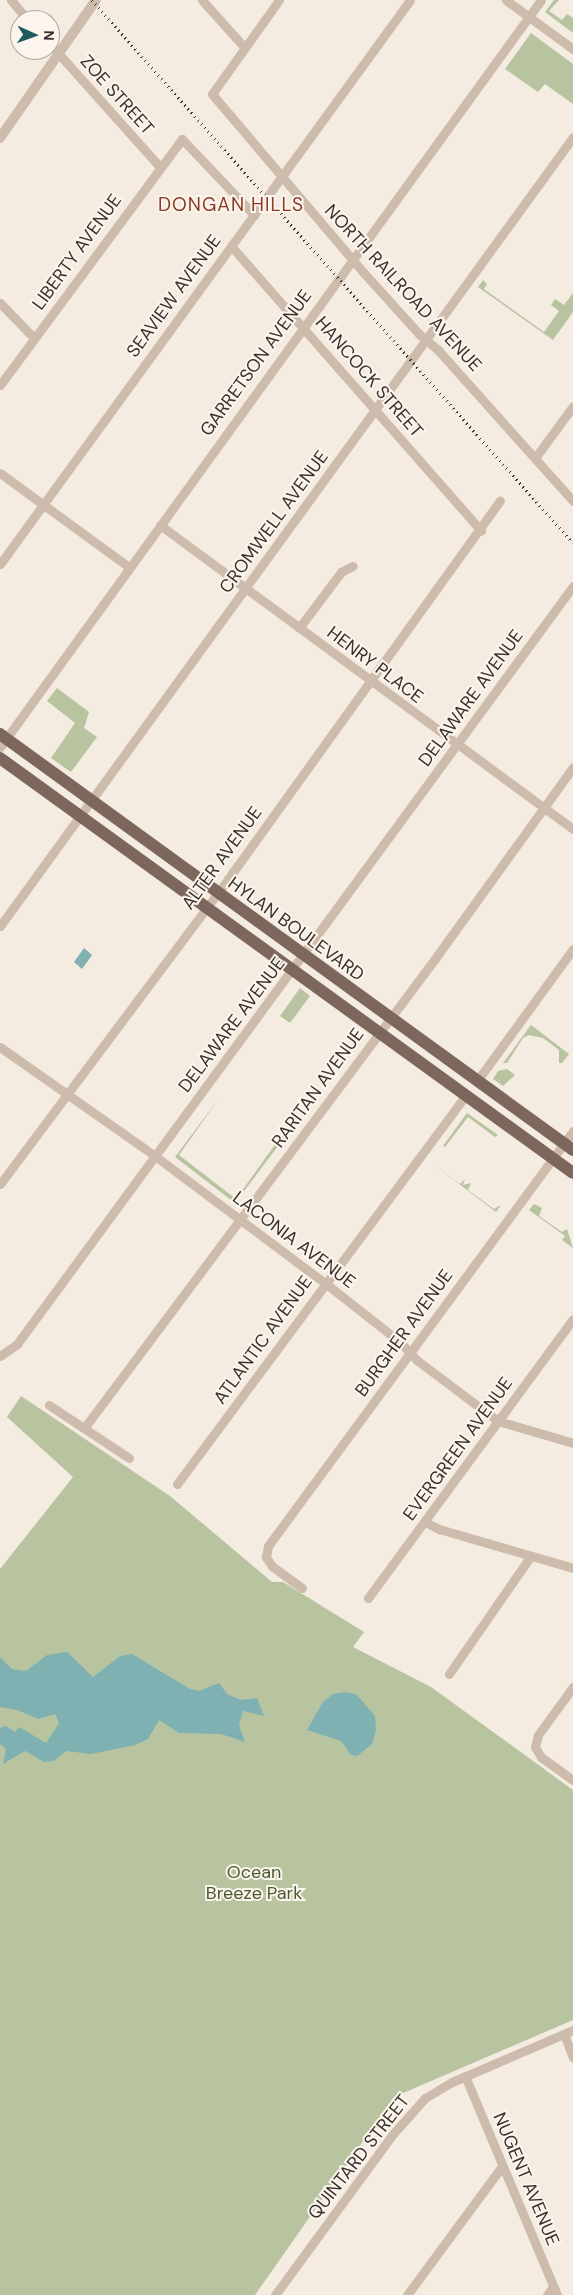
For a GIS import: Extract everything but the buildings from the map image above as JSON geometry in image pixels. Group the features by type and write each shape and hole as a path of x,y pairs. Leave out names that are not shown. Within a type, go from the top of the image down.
{"main road":[{"name":"HYLAN BOULEVARD","path":"2,740 92,800 389,1019 569,1147"},
{"name":"HYLAN BOULEVARD","path":"0,758 208,906 573,1173"}],"street":[{"path":"10,0 19,10"},
{"path":"60,53 96,0"},
{"path":"202,0 245,48 279,0"},
{"name":"SEAVIEW AVENUE","path":"0,564 410,0"},
{"path":"506,0 573,49"},
{"name":"GARRETSON AVENUE","path":"2,740 541,0"},
{"name":"NORTH RAILROAD AVENUE","path":"245,48 212,94 352,259 426,340 438,350 573,501"},
{"name":"ZOE STREET","path":"60,55 159,166"},
{"path":"0,138 55,60"},
{"name":"CROMWELL AVENUE","path":"0,926 573,136"},
{"name":"LIBERTY AVENUE","path":"0,385 159,166 182,139 254,215"},
{"name":"HANCOCK STREET","path":"231,246 482,531"},
{"path":"0,303 34,338"},
{"path":"535,458 573,406"},
{"path":"0,473 44,503 129,567"},
{"name":"ALTER AVENUE","path":"0,1184 208,906 482,531 500,501"},
{"name":"HENRY PLACE","path":"160,525 573,829"},
{"path":"299,628 341,572 353,566"},
{"name":"DELAWARE AVENUE","path":"0,1356 17,1344 294,969 573,586"},
{"name":"RARITAN AVENUE","path":"85,1427 389,1019 573,767"},
{"path":"477,1081 573,949"},
{"name":"LACONIA AVENUE","path":"0,1047 155,1156 325,1283 409,1352 498,1421 573,1443"},
{"name":"ATLANTIC AVENUE","path":"177,1484 466,1095"},
{"name":"BURGHER AVENUE","path":"302,1588 272,1566 266,1557 268,1546 409,1352 553,1159 569,1147 573,1131"},
{"name":"EVERGREEN AVENUE","path":"368,1598 572,1322"},
{"path":"49,1405 85,1427 129,1458"},
{"path":"425,1522 440,1529 573,1568"},
{"path":"449,1674 530,1556"},
{"path":"573,1687 538,1735 535,1747 541,1757 573,1780"},
{"name":"QUINTARD STREET","path":"276,2295 406,2118 432,2093 465,2076 573,2030"},
{"path":"564,2034 573,2057"},
{"name":"NUGENT AVENUE","path":"465,2076 555,2291"},
{"path":"407,2295 502,2166"},
{"path":"547,2295 555,2291"}],"green space":[{"path":"554,0 559,0 549,11 562,20 567,14 573,18 573,33 545,12"},
{"path":"531,33 573,64 573,104 545,84 538,92 505,69"},
{"path":"483,280 487,284 484,289 544,332 559,311 551,305 555,299 564,305 573,293 573,312 553,340 478,287"},
{"path":"57,688 89,712 84,728 97,737 71,772 51,758 75,723 47,701"},
{"path":"300,988 310,996 290,1023 280,1016"},
{"path":"531,1025 569,1054 562,1063 559,1063 559,1050 543,1038 529,1035 523,1038 507,1063 503,1063"},
{"path":"507,1069 515,1075 503,1086 493,1079 498,1071"},
{"path":"220,1097 179,1155 236,1199 287,1128 290,1130 235,1203 175,1157"},
{"path":"467,1113 498,1135 495,1137 468,1117 445,1147 443,1146"},
{"path":"433,1164 460,1184 465,1179 463,1185 471,1183 468,1190 494,1209 501,1205 496,1212"},
{"path":"534,1204 542,1208 539,1216 562,1232 567,1229 573,1248 562,1240 565,1236 529,1210"},
{"name":"Ocean Breeze Park","path":"21,1396 170,1496 272,1582 283,1582 364,1632 353,1647 431,1687 573,1790 573,2020 394,2097 255,2295 0,2295 0,1569 73,1477 7,1417"}],"water":[{"path":"84,948 92,955 82,969 74,962"},
{"path":"67,1652 93,1677 120,1656 132,1654 190,1689 199,1691 219,1683 227,1694 241,1700 257,1698 264,1716 243,1711 239,1725 245,1742 221,1734 179,1733 159,1720 148,1739 135,1745 91,1754 67,1751 53,1761 44,1762 25,1751 3,1764 6,1749 0,1744 0,1728 6,1726 15,1732 19,1727 46,1743 59,1723 55,1714 38,1719 17,1710 0,1707 0,1657 12,1669 26,1671 47,1655"},
{"path":"345,1692 356,1694 375,1716 376,1730 372,1744 357,1756 351,1755 341,1741 307,1730 323,1702 333,1694"}],"railway":[{"path":"92,0 573,543"}],"district":[{"name":"DONGAN HILLS","path":"231,205"}]}
